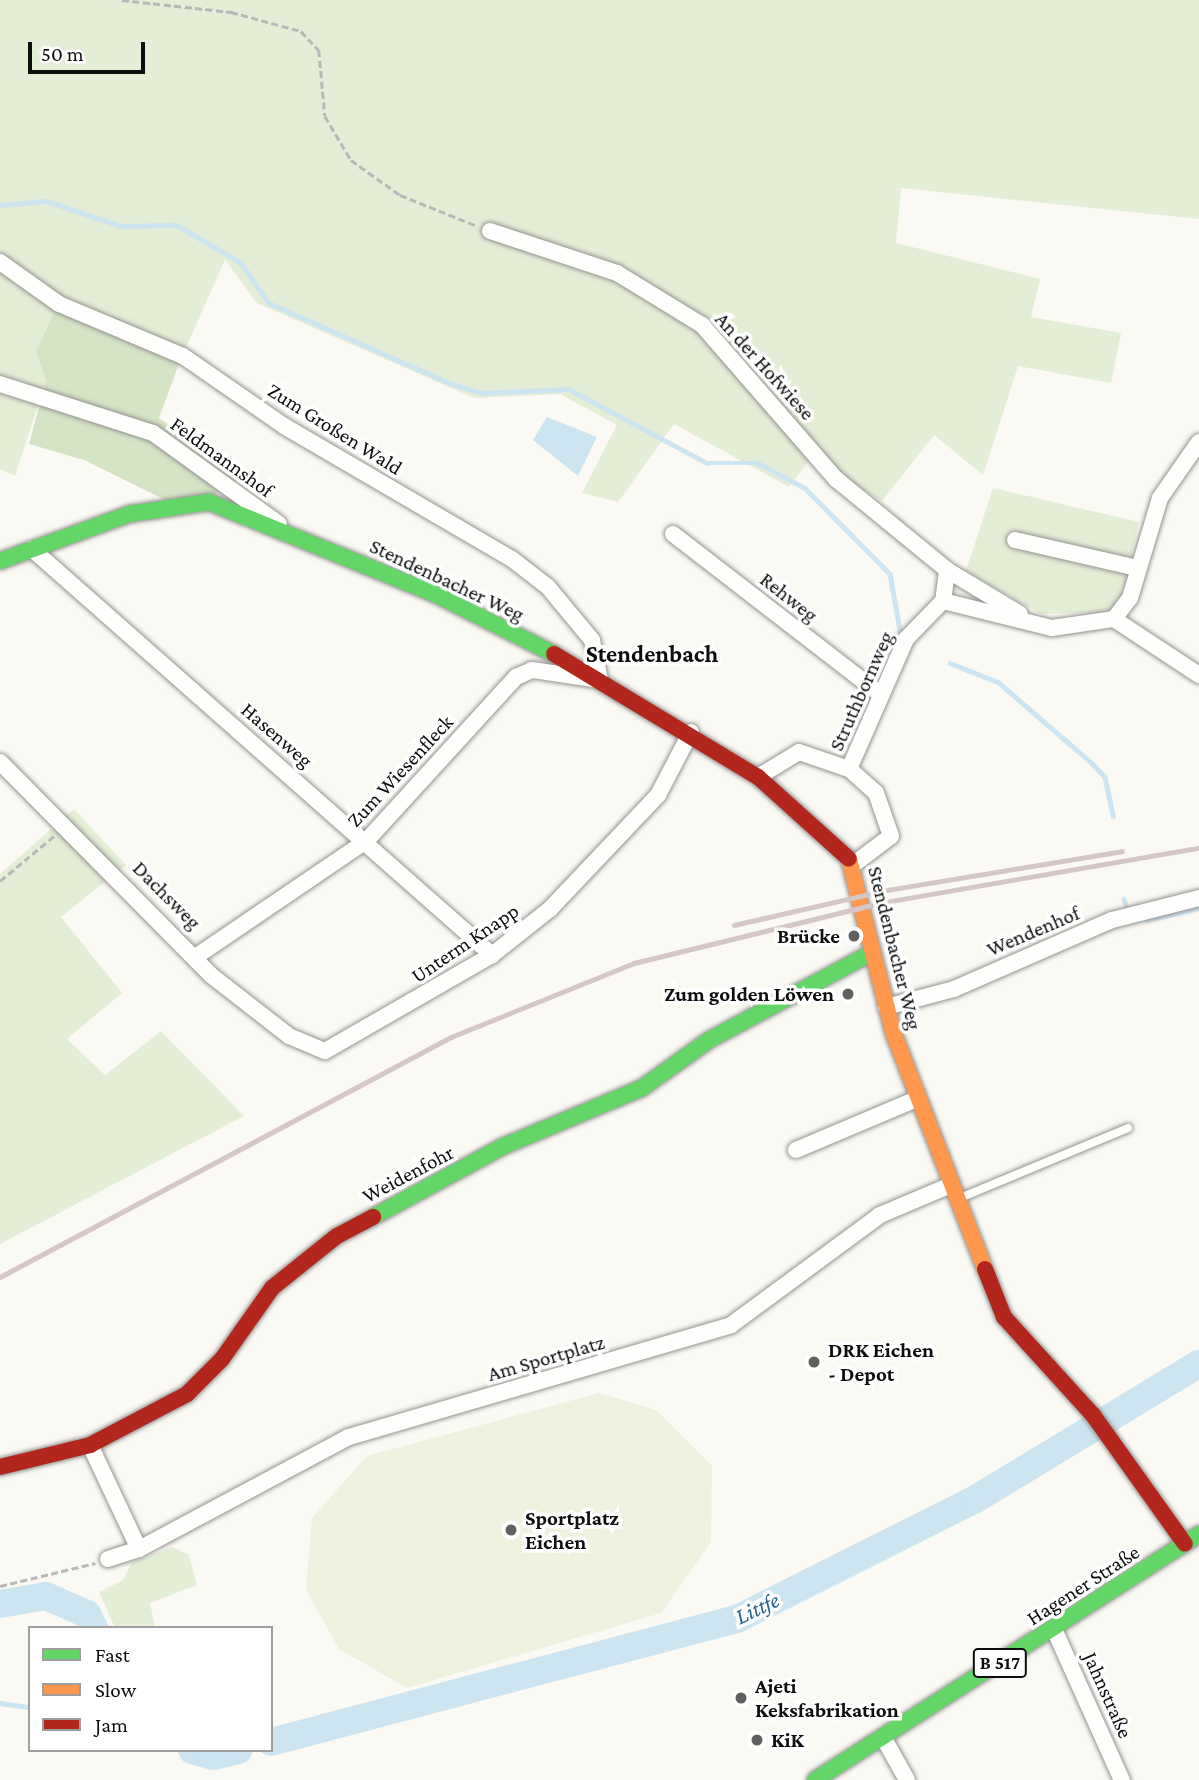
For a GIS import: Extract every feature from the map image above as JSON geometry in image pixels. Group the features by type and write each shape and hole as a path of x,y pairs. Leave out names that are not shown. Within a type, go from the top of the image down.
{"street":[{"name":"An der Hofwiese","path":"490,231 617,273 702,325 836,479 947,570 1037,624"},
{"name":"Zum Großen Wald","path":"0,261 59,304 183,356 284,426 512,559 548,587 593,640 600,680"},
{"name":"Feldmannshof","path":"0,384 153,433 296,536"},
{"path":"947,570 943,601 1037,624 1084,628 1114,619 1130,598 1160,498 1199,442"},
{"name":"Stendenbacher Weg","path":"0,561 173,503 209,502 437,595 600,680 691,732 758,777 854,864 886,1007 917,1099 1004,1317 1093,1415 1185,1544"},
{"name":"Rehweg","path":"673,534 879,693"},
{"path":"1015,540 1138,568"},
{"name":"Hasenweg","path":"32,549 492,955"},
{"name":"Struthbornweg","path":"849,769 879,693 906,639 943,601"},
{"path":"1114,619 1199,675"},
{"name":"Zum Wiesenfleck","path":"198,956 366,841 516,677 532,670 600,680"},
{"name":"Unterm Knapp","path":"311,1048 344,1046 492,955 550,909 658,795 691,732"},
{"name":"Struthbornweg","path":"758,777 799,751 849,769 876,793 891,836 854,864"},
{"name":"Dachsweg","path":"0,762 198,956 212,976 311,1048"},
{"name":"Wendenhof","path":"886,1007 954,989 1112,920 1199,898"},
{"name":"Weidenfohr","path":"0,1467 90,1445 187,1394 222,1359 272,1288 337,1236 504,1146 642,1088 709,1040 872,953"},
{"path":"796,1150 917,1099"},
{"name":"Am Sportplatz","path":"108,1559 139,1549 349,1437 731,1325 880,1215 954,1192"},
{"path":"90,1445 139,1549"},
{"name":"Hagener Straße","path":"815,1780 1199,1534"},
{"name":"Jahnstraße","path":"1054,1629 1122,1780"},
{"path":"883,1737 907,1780"}],"lane":[{"path":"954,1192 1128,1128"}],"path":[{"path":"122,0 231,12 301,31 320,50 325,116 351,160 400,195 490,231"},
{"path":"0,881 67,825"},
{"path":"0,1586 108,1559"}],"green space":[{"path":"0,0 1199,0 1199,219 901,188 896,243 1040,279 1031,317 1121,333 1111,383 1018,366 983,475 934,435 882,501 810,459 789,487 674,424 618,502 582,493 617,425 560,394 474,398 257,303 225,260 180,361 36,352 46,381 15,476 0,469"},
{"path":"56,308 180,361 159,418 243,477 188,511 84,460 29,444 46,381 36,352"},
{"path":"993,488 1139,522 1121,597 1110,612 1041,614 966,571"},
{"path":"74,809 126,865 61,917 122,993 67,1039 105,1075 161,1031 244,1116 0,1244 0,874"},
{"name":"Sportplatz Eichen","path":"599,1393 656,1410 712,1466 711,1542 661,1613 407,1688 339,1649 306,1590 312,1518 367,1456"},
{"path":"173,1547 189,1555 197,1585 150,1603 155,1626 114,1626 99,1592 123,1580 132,1562"}],"water":[{"path":"547,417 597,437 578,476 533,440"}],"waterway":[{"path":"0,205 46,201 121,226 177,225 241,263 269,303 452,384 482,393 569,389 707,463 758,463 805,488 890,574 900,630"},
{"path":"950,663 998,682 1093,764 1105,777 1113,816"},
{"path":"1124,899 1127,909"},
{"path":"1147,920 1199,908"},
{"name":"Littfe","path":"273,1741 737,1619 974,1500 1199,1364"},
{"name":"Littfe","path":"0,1604 46,1596 87,1614 93,1626"},
{"name":"Littfe","path":"0,1703 28,1707"},
{"name":"Littfe","path":"199,1752 213,1756 230,1752"}],"railway":[{"path":"0,1277 451,1037 634,963 885,902 1199,848"},
{"path":"734,925 887,890 1122,851"}],"traffic: fast":[{"path":"0,561 129,514 209,502 437,595 554,654"},
{"path":"373,1217 504,1146 642,1088 709,1040 871,953"},
{"path":"815,1780 1199,1534"}],"traffic: slow":[{"path":"849,859 893,1032 985,1269"}],"traffic: jam":[{"path":"554,654 758,777 849,859"},
{"path":"0,1467 90,1445 187,1394 222,1359 272,1288 337,1236 373,1217"},
{"path":"985,1269 1004,1317 1093,1415 1185,1544"}],"place":[{"name":"Brücke","path":"854,936"},
{"name":"Zum golden Löwen","path":"848,994"},
{"name":"DRK Eichen - Depot","path":"814,1362"},
{"name":"Sportplatz Eichen","path":"511,1530"},
{"name":"Ajeti Keksfabrikation","path":"741,1698"},
{"name":"KiK","path":"757,1740"}],"district":[{"name":"Stendenbach","path":"652,654"}]}
